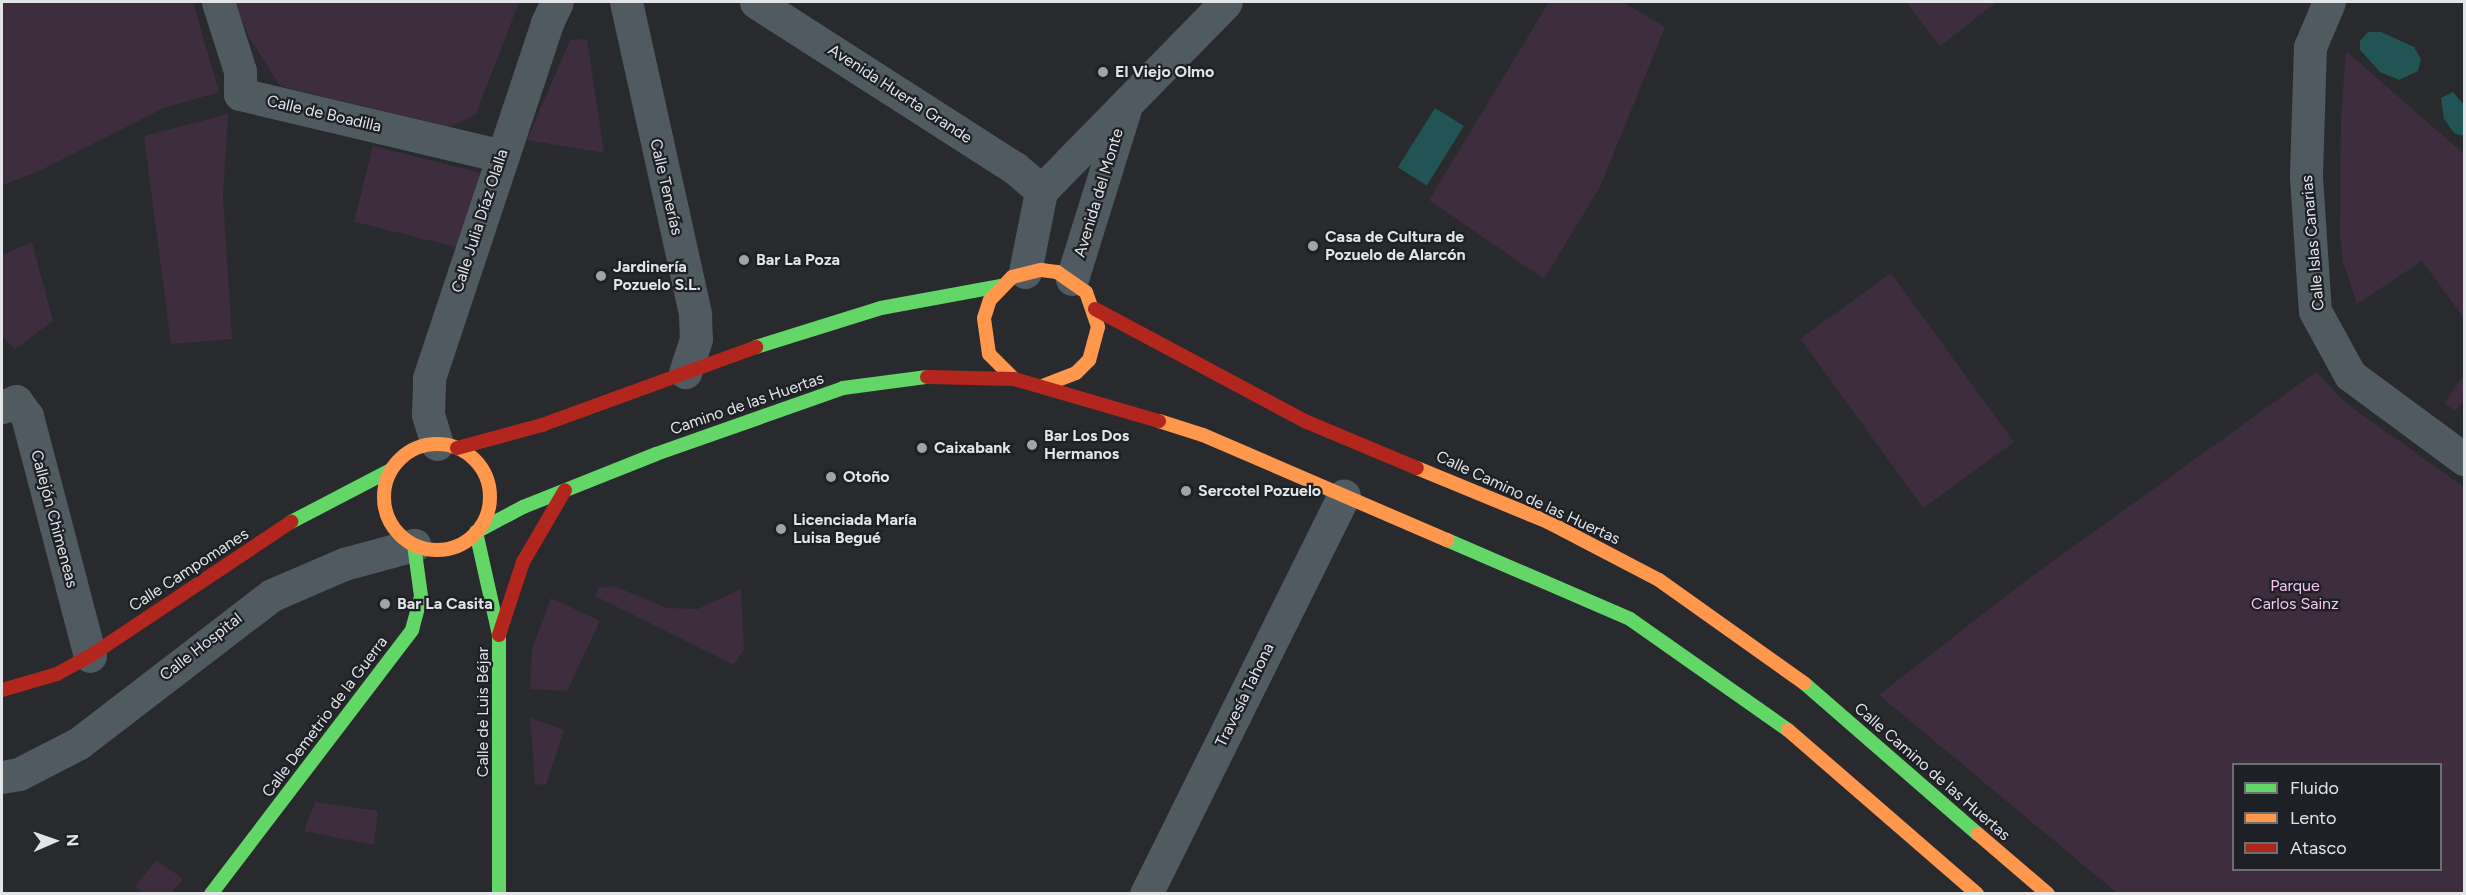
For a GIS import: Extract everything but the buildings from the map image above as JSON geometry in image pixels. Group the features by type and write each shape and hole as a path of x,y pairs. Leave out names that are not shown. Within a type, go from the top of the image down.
{"main road":[{"path":"447,446 472,457 487,480 489,505 476,532 461,544 443,550 414,545 396,530 387,515 384,493 391,470 409,452 542,425 685,372 881,308 1013,279 1058,272 1072,279 1086,292 1095,309 1098,327 1089,360 1076,373 1044,385"},
{"path":"1013,279 987,309 984,336 989,354 1014,379"},
{"name":"Calle Camino de las Huertas","path":"1095,309 1307,422 1548,522 1659,580 1800,680 2048,894"},
{"name":"Camino de las Huertas","path":"476,532 565,490 843,388 889,379 939,376 1014,379 1044,385"},
{"path":"1044,385 1203,435 1344,496 1493,556 1630,619 1766,711 1977,894"},
{"name":"Calle Campomanes","path":"2,690 57,674 90,656 305,513 391,470"},
{"path":"498,635 523,562 565,490"},
{"name":"Calle de Luis Béjar","path":"476,532 498,635 499,894"},
{"name":"Calle Demetrio de la Guerra","path":"211,894 412,630 421,596 414,545"}],"street":[{"name":"Calle de Boadilla","path":"218,2 240,71 240,94 502,156"},
{"name":"Calle Julia Díaz Olalla","path":"447,446 428,414 429,378 502,156 557,2"},
{"name":"Calle Tenerías","path":"626,2 695,314 696,339 685,372"},
{"name":"Avenida Huerta Grande","path":"756,2 1015,168 1041,191"},
{"name":"Avenida del Monte","path":"1041,191 1226,2"},
{"name":"Calle Islas Canarias","path":"2329,2 2310,47 2306,177 2315,311 2350,375 2464,459"},
{"name":"Avenida del Monte","path":"1072,279 1126,106"},
{"path":"1013,279 1041,191"},
{"name":"Callejón Chimeneas","path":"2,406 16,401 27,416 90,656"},
{"name":"Travesía Tahona","path":"1146,894 1344,496"},
{"name":"Calle Hospital","path":"2,777 19,774 79,743 272,595 360,559 414,545"}],"green space":[{"path":"2,2 193,2 219,92 164,108 35,173 2,185"},
{"path":"234,2 519,2 476,114 450,127 280,86 249,37"},
{"path":"1549,2 1623,2 1665,27 1600,187 1544,279 1429,200"},
{"path":"1906,2 1997,2 1940,46"},
{"path":"587,39 604,153 527,140 570,40"},
{"path":"2346,51 2464,154 2464,318 2422,261 2357,304 2343,262 2340,235 2341,118"},
{"path":"228,114 223,197 232,339 171,344 144,136"},
{"path":"373,146 480,173 461,248 354,222"},
{"path":"32,242 53,321 15,349 2,336 2,255"},
{"path":"1891,273 2014,442 1923,508 1800,339"},
{"name":"Parque Carlos Sainz","path":"2316,372 2347,404 2464,487 2464,893 2117,893 1879,695 2024,582"},
{"path":"2464,375 2464,401 2455,411 2444,403"},
{"path":"614,586 667,608 698,609 741,589 744,649 734,665 595,596 598,588"},
{"path":"551,598 600,621 567,691 530,689 532,649"},
{"path":"530,718 564,730 546,784 535,785"},
{"path":"315,802 378,811 374,845 304,831"},
{"path":"157,860 183,879 171,893 143,893 135,886"}],"water":[{"path":"2368,32 2381,32 2414,47 2421,59 2418,71 2399,80 2380,72 2360,50 2360,41"},
{"path":"2453,92 2464,105 2464,136 2454,133 2444,119 2441,98"},
{"path":"1435,108 1464,126 1427,185 1398,167"}],"traffic: fast":[{"path":"756,347 881,308 1001,286"},
{"path":"476,532 523,507 656,454 843,388 927,377"},
{"path":"291,522 391,470"},
{"path":"476,532 499,635 499,894"},
{"path":"1447,540 1630,619 1788,730"},
{"path":"211,894 412,630 421,596 414,545"},
{"path":"1804,683 1978,834"}],"traffic: slow":[{"path":"1014,379 989,354 984,318 990,300 1012,277 1041,270 1057,272 1086,292 1098,327 1089,360 1076,373 1044,385"},
{"path":"1159,421 1203,435 1447,540"},
{"path":"437,444 457,448 474,460 486,477 490,497 486,517 474,534 457,546 437,550 417,546 400,534 388,517 384,497 388,477 400,460 417,448 437,444"},
{"path":"1417,468 1548,522 1659,580 1804,683"},
{"path":"1788,730 1977,894"},
{"path":"1978,834 2048,894"}],"traffic: jam":[{"path":"1095,309 1307,422 1417,468"},
{"path":"457,448 542,425 756,347"},
{"path":"927,377 1014,379 1159,421"},
{"path":"499,635 523,562 565,490"},
{"path":"2,690 57,674 90,656 291,522"}],"place":[{"name":"El Viejo Olmo","path":"1103,72"},
{"name":"Casa de Cultura de Pozuelo de Alarcón","path":"1313,246"},
{"name":"Bar La Poza","path":"744,260"},
{"name":"Jardinería Pozuelo S.L.","path":"601,276"},
{"name":"Bar Los Dos Hermanos","path":"1032,445"},
{"name":"Caixabank","path":"922,448"},
{"name":"Otoño","path":"831,477"},
{"name":"Sercotel Pozuelo","path":"1186,491"},
{"name":"Licenciada María Luisa Begué","path":"781,529"},
{"name":"Bar La Casita","path":"385,604"}]}
